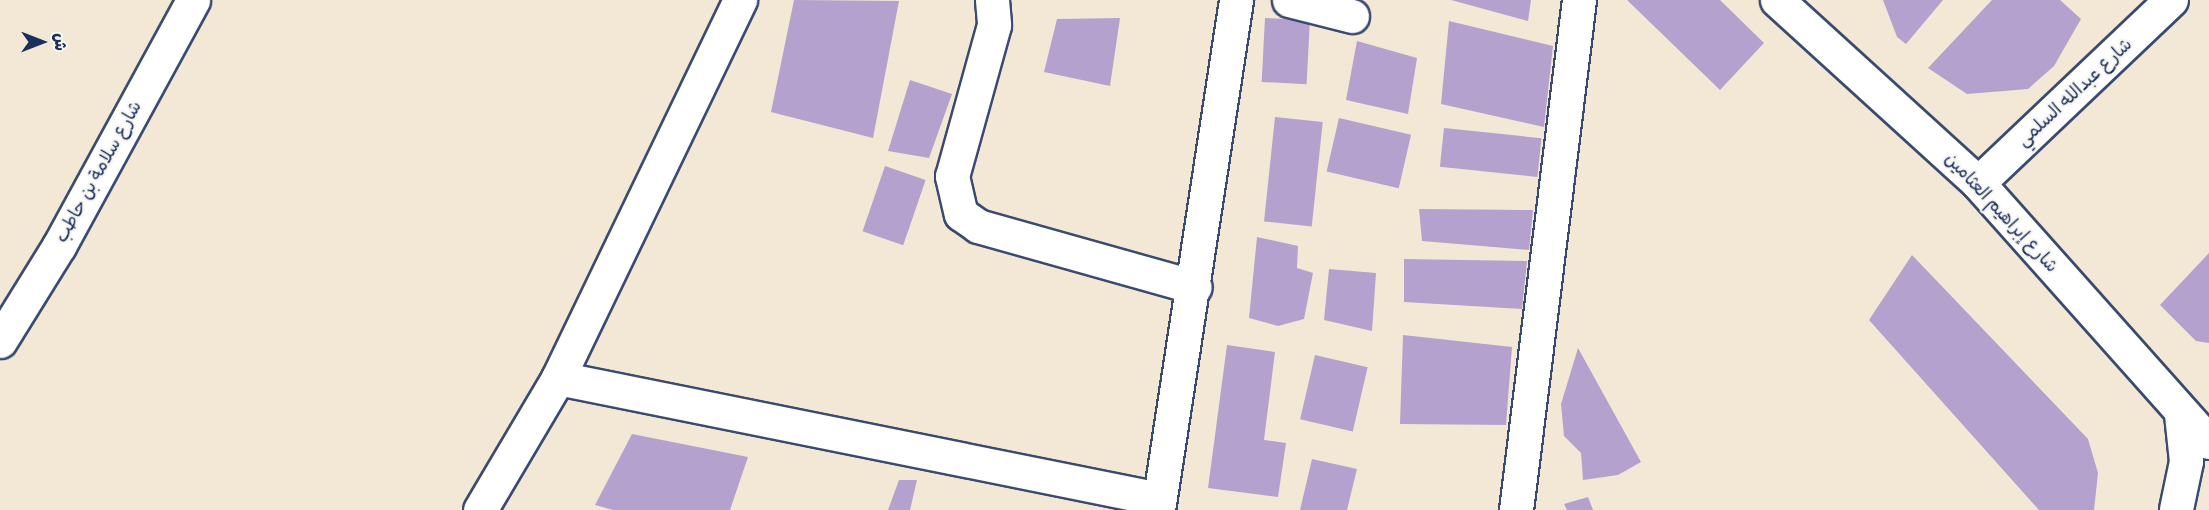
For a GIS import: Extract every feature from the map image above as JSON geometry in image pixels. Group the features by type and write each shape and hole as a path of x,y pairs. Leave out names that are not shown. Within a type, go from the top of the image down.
{"street":[{"name":"شارع سلامة بن حاطب","path":"0,341 59,246 193,0"},
{"path":"480,510 558,378 740,0"},
{"path":"992,0 994,25 952,176 961,214 978,226 1195,287"},
{"path":"558,378 1159,504 1195,287 1236,0"},
{"path":"1289,0 1352,16"},
{"path":"1516,510 1579,0"},
{"name":"شارع إبراهيم العثامين","path":"1777,0 1812,13 1978,183 2195,418 2209,442"},
{"name":"شارع عبدالله السلمي","path":"1978,183 2170,0"},
{"path":"2175,510 2195,418"},
{"path":"2175,510 2209,477"}],"building":[{"path":"794,0 899,1 873,138 771,112"},
{"path":"1451,0 1531,0 1528,21"},
{"path":"1627,0 1720,0 1764,43 1720,90"},
{"path":"1883,0 1943,0 1906,44 1897,37"},
{"path":"1992,0 2060,0 2081,19 2054,66 2028,89 1967,94 1928,68"},
{"path":"1120,18 1110,86 1044,72 1057,19"},
{"path":"1265,18 1310,20 1307,84 1262,82"},
{"path":"1449,21 1553,46 1544,127 1441,104"},
{"path":"1357,41 1417,58 1408,114 1346,100"},
{"path":"910,80 952,94 929,158 888,151"},
{"path":"1275,117 1323,122 1312,226 1264,221"},
{"path":"1339,118 1411,135 1399,188 1327,172"},
{"path":"1444,128 1541,138 1537,177 1440,167"},
{"path":"885,166 926,180 903,245 863,231"},
{"path":"1419,209 1533,210 1529,250 1422,241"},
{"path":"1257,237 1298,246 1297,268 1313,273 1304,319 1278,326 1249,318"},
{"path":"2209,253 2209,343 2196,341 2160,305"},
{"path":"1912,255 2088,439 2098,473 2094,510 2039,510 1869,320"},
{"path":"1404,259 1527,261 1522,309 1404,302"},
{"path":"1329,269 1376,273 1372,331 1324,320"},
{"path":"1403,335 1512,347 1506,425 1400,424"},
{"path":"1227,345 1275,352 1264,440 1286,443 1278,497 1208,488"},
{"path":"1578,348 1641,462 1618,475 1583,480 1581,453 1564,436 1561,404"},
{"path":"1315,355 1368,367 1353,431 1300,419"},
{"path":"632,434 748,457 730,510 613,510 595,505"},
{"path":"1312,459 1357,469 1347,510 1300,510"},
{"path":"899,480 917,480 910,510 888,510"},
{"path":"1588,497 1593,510 1567,510 1564,504"}]}
